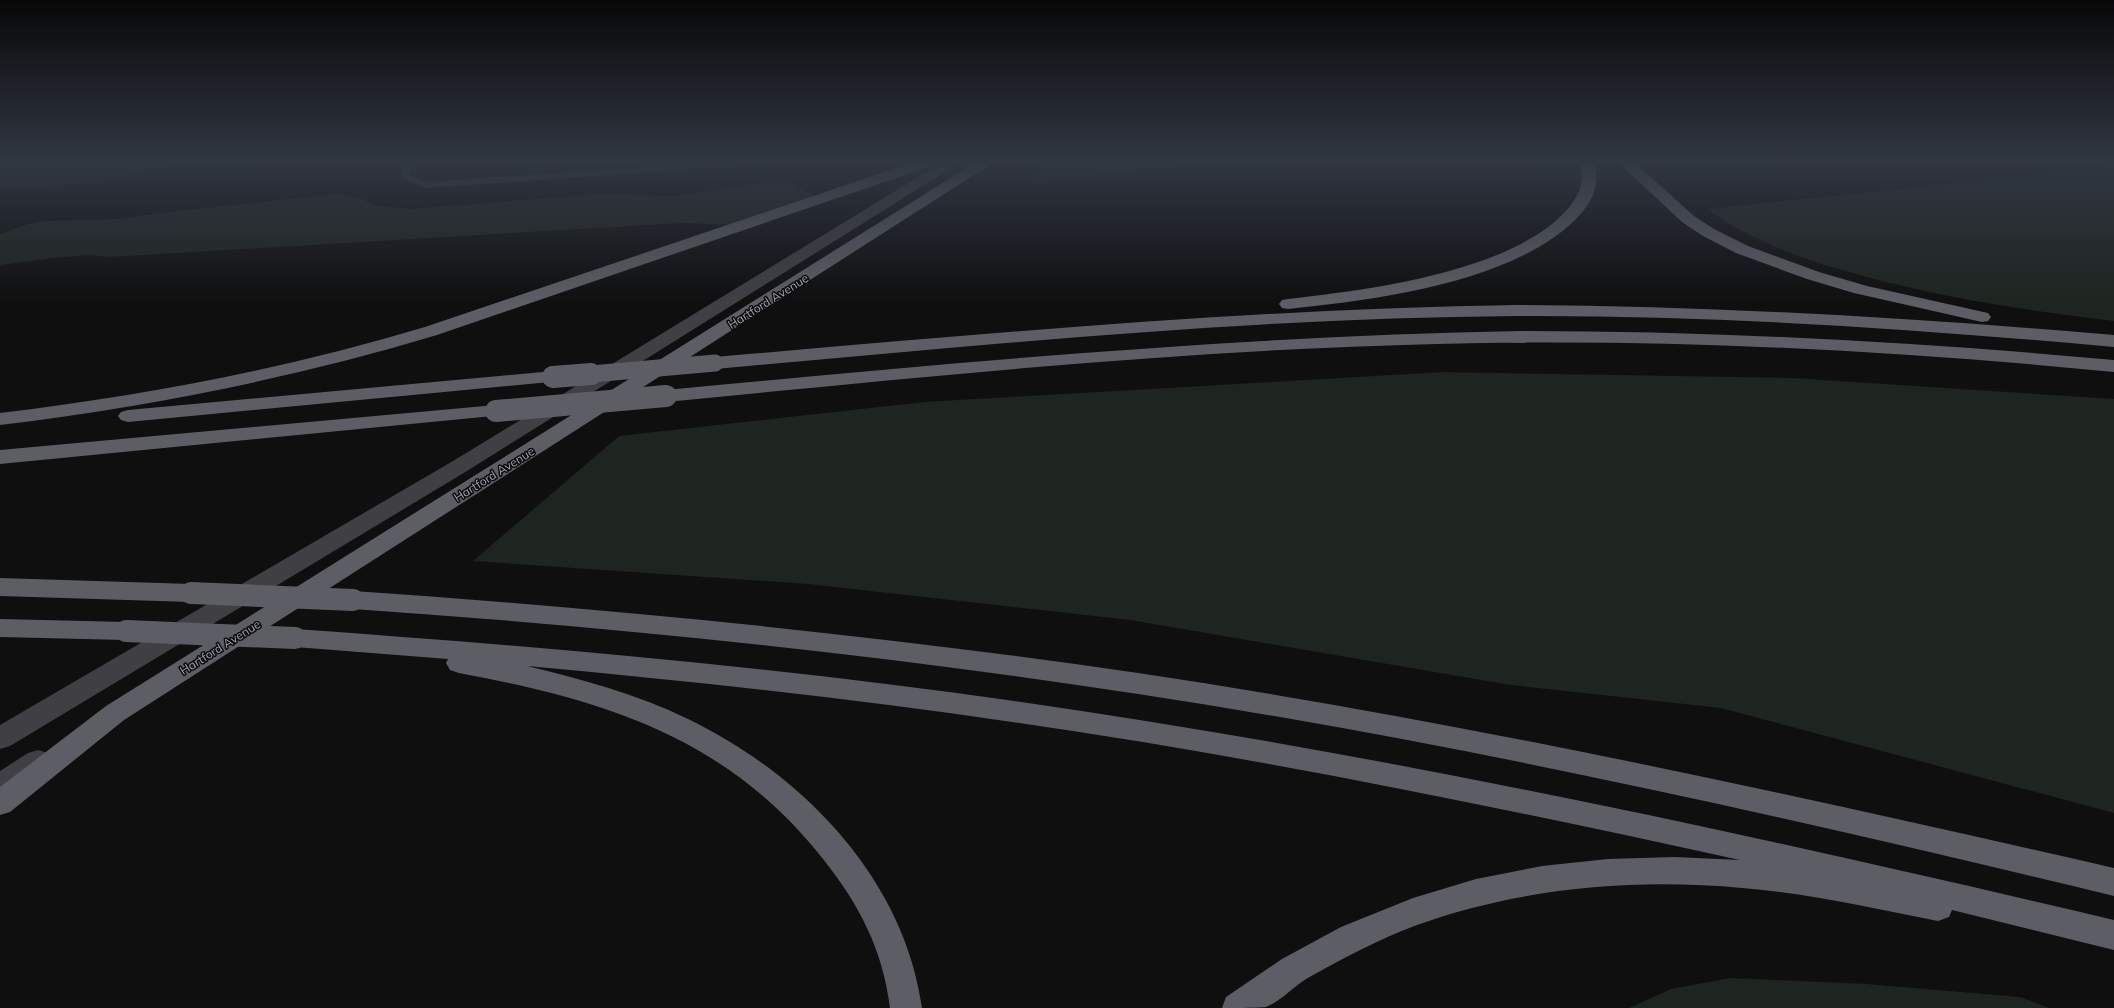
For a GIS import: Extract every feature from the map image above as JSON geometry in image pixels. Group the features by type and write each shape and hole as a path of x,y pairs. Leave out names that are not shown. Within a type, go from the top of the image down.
{"highway":[{"path":"0,419 176,394 265,376 362,352 444,326 790,209"},
{"name":"Hartford Avenue","path":"115,713 913,209"},
{"path":"945,343 1129,319 1324,300 1440,278 1514,253 1532,245 1561,226 1578,209"},
{"path":"1675,209 1699,226 1732,245 1786,267 1863,291 1929,307 2114,337"},
{"path":"0,424 105,418 553,377 1240,319 1499,311 1629,312 1764,316 1966,328 2114,341"},
{"path":"0,457 1166,350 1439,338 1596,337 1781,342 1985,354 2114,366"},
{"path":"0,588 191,593 353,600 613,620 789,637 1056,672 1246,701 1492,746 1894,830 2114,882"},
{"path":"0,628 295,638 735,675 946,702 1121,728 1314,761 1640,824 1881,879 2114,935"},
{"path":"295,638 471,665 560,684 642,709 682,727 718,747 750,768 781,793 811,821 837,851 861,884 880,920 896,960 906,1008"},
{"path":"0,803 115,713"},
{"path":"1238,1008 1298,967 1338,944 1384,924 1476,892 1528,881 1579,874 1632,870 1686,870 1742,874 1797,881 1856,890 2114,943"}],"main road":[{"name":"Hartford Avenue","path":"0,738 460,466 878,209"},
{"name":"Hartford Avenue","path":"0,785 115,713"}],"shaded area":[{"path":"195,209 783,209 735,225 683,223 109,257 89,255 0,265 0,234 28,224 45,221 117,219"},
{"path":"1707,209 2114,209 2114,321 1990,304 1897,285 1804,258 1764,242 1725,221"},
{"path":"1444,372 1792,378 2114,399 2114,813 1721,708 1511,685 1130,620 808,584 473,561 619,436 924,402"},
{"path":"1731,978 1867,984 2020,997 2049,1008 1629,1008 1671,989"}]}
